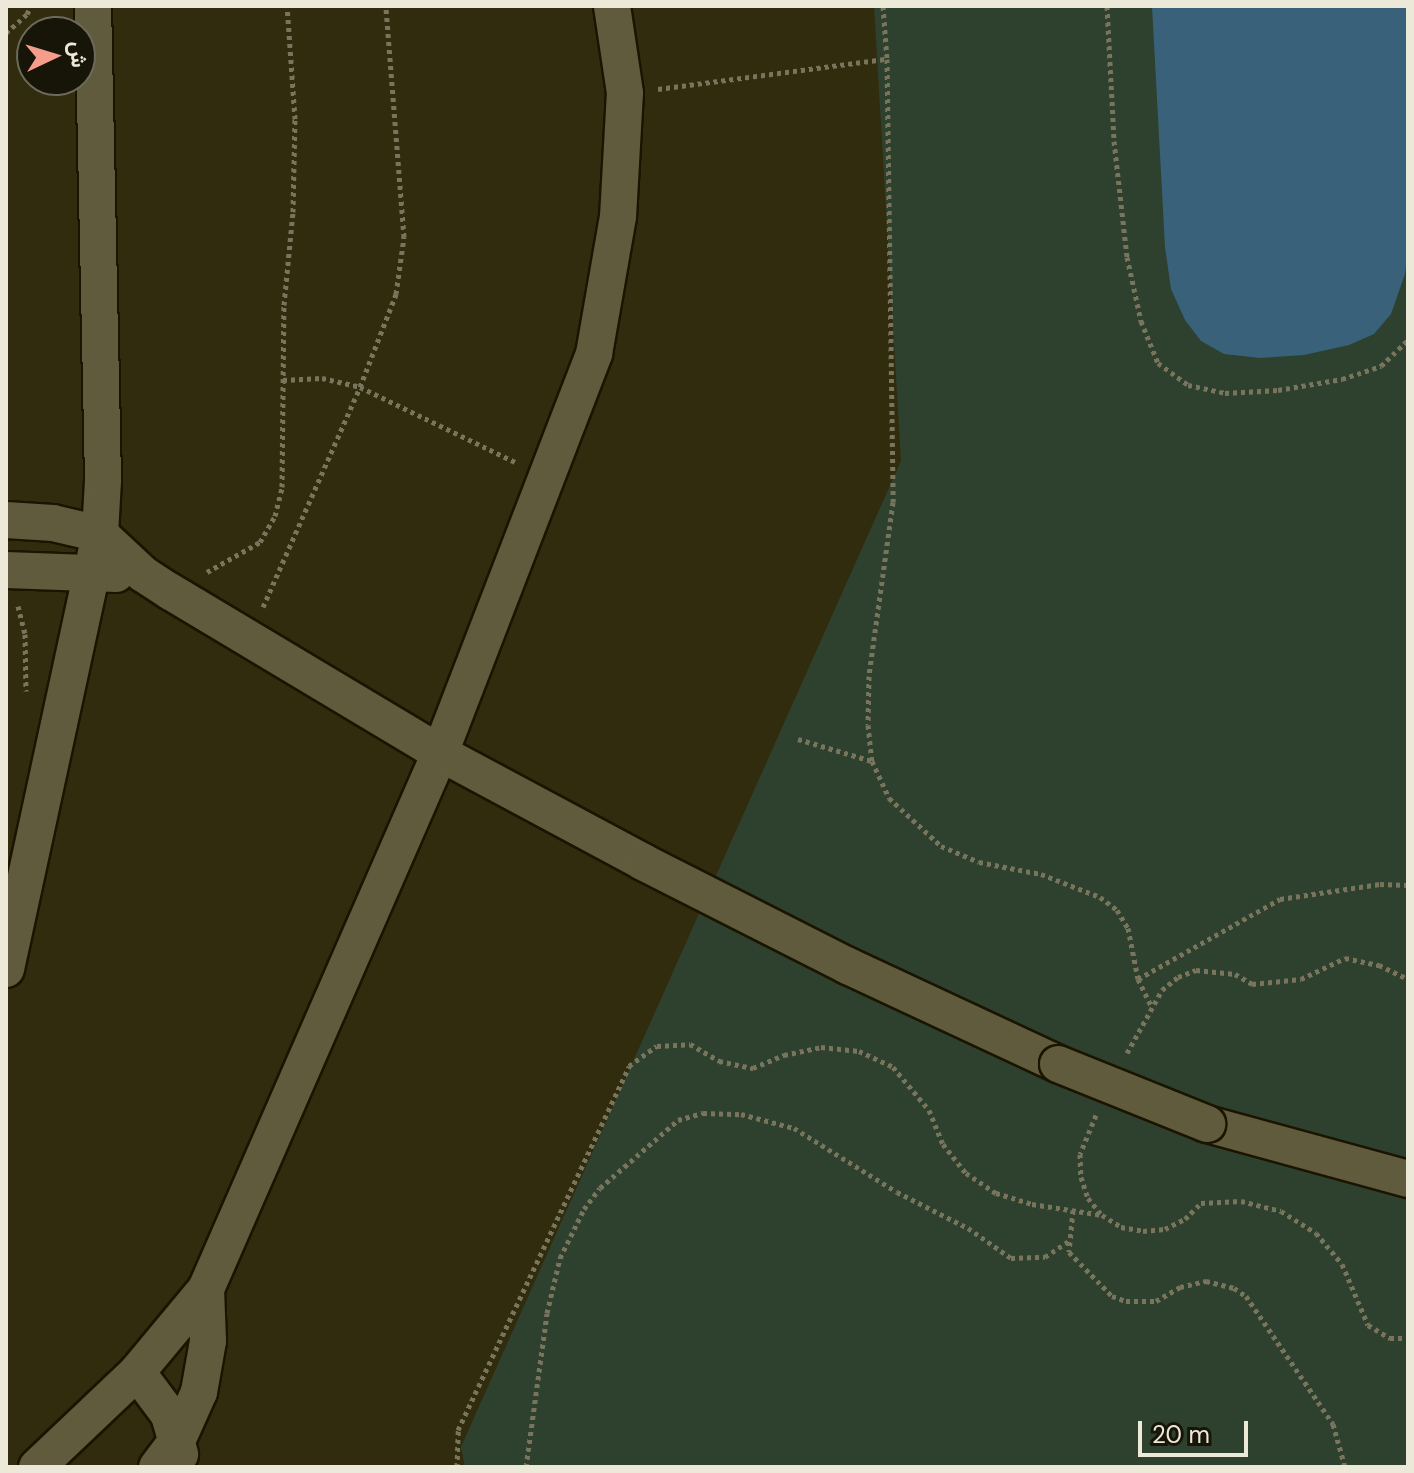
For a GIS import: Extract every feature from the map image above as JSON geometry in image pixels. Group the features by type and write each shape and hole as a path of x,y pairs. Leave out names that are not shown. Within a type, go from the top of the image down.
{"street":[{"path":"6,969 100,534 103,480 93,6"},
{"path":"53,1461 137,1372 206,1289 440,753 594,354 618,217 625,93 612,6"},
{"path":"6,520 53,523 100,534 157,583 440,753 643,862 807,945 1058,1064 1207,1124 1408,1179"},
{"path":"8,570 93,575 157,583"},
{"path":"173,1458 199,1392 206,1354 206,1289"},
{"path":"137,1372 155,1392 173,1458"}],"path":[{"path":"6,33 27,14 31,6"},
{"path":"157,583 260,542 275,516 282,487 284,305 293,212 295,119 287,6"},
{"path":"248,640 360,387 396,294 404,237 386,6"},
{"path":"883,6 887,59 893,502 869,676 868,725 872,761 889,798 941,846 979,862 1041,874 1100,897 1117,910 1128,928 1138,979 1151,1006"},
{"path":"1107,6 1114,141 1127,257 1141,321 1158,363 1188,385 1225,393 1278,390 1342,379 1381,366 1408,340"},
{"path":"625,93 887,59"},
{"path":"283,380 322,378 360,387 546,477"},
{"path":"8,570 25,634 27,699"},
{"path":"798,739 872,761"},
{"path":"1138,979 1280,899 1380,884 1408,885"},
{"path":"457,1467 458,1430 629,1066 657,1046 690,1044 736,1067 753,1068 784,1055 821,1047 859,1051 893,1067 929,1110 943,1144 966,1173 996,1193 1102,1215"},
{"path":"526,1467 547,1313 560,1258 584,1209 600,1188 678,1120 703,1113 741,1114 794,1128 897,1192 968,1228 1011,1258 1045,1257 1069,1241"},
{"path":"1073,1210 1069,1252 1100,1285 1126,1301 1156,1301 1180,1287 1206,1281 1234,1288 1246,1296 1333,1424 1345,1467"}],"green space":[{"path":"874,6 1408,6 1408,1467 465,1467 461,1447 901,461"}],"water":[{"path":"1152,6 1408,6 1408,243 1405,274 1391,314 1374,334 1349,345 1304,355 1260,358 1224,354 1201,341 1185,320 1171,289 1165,247"}]}
